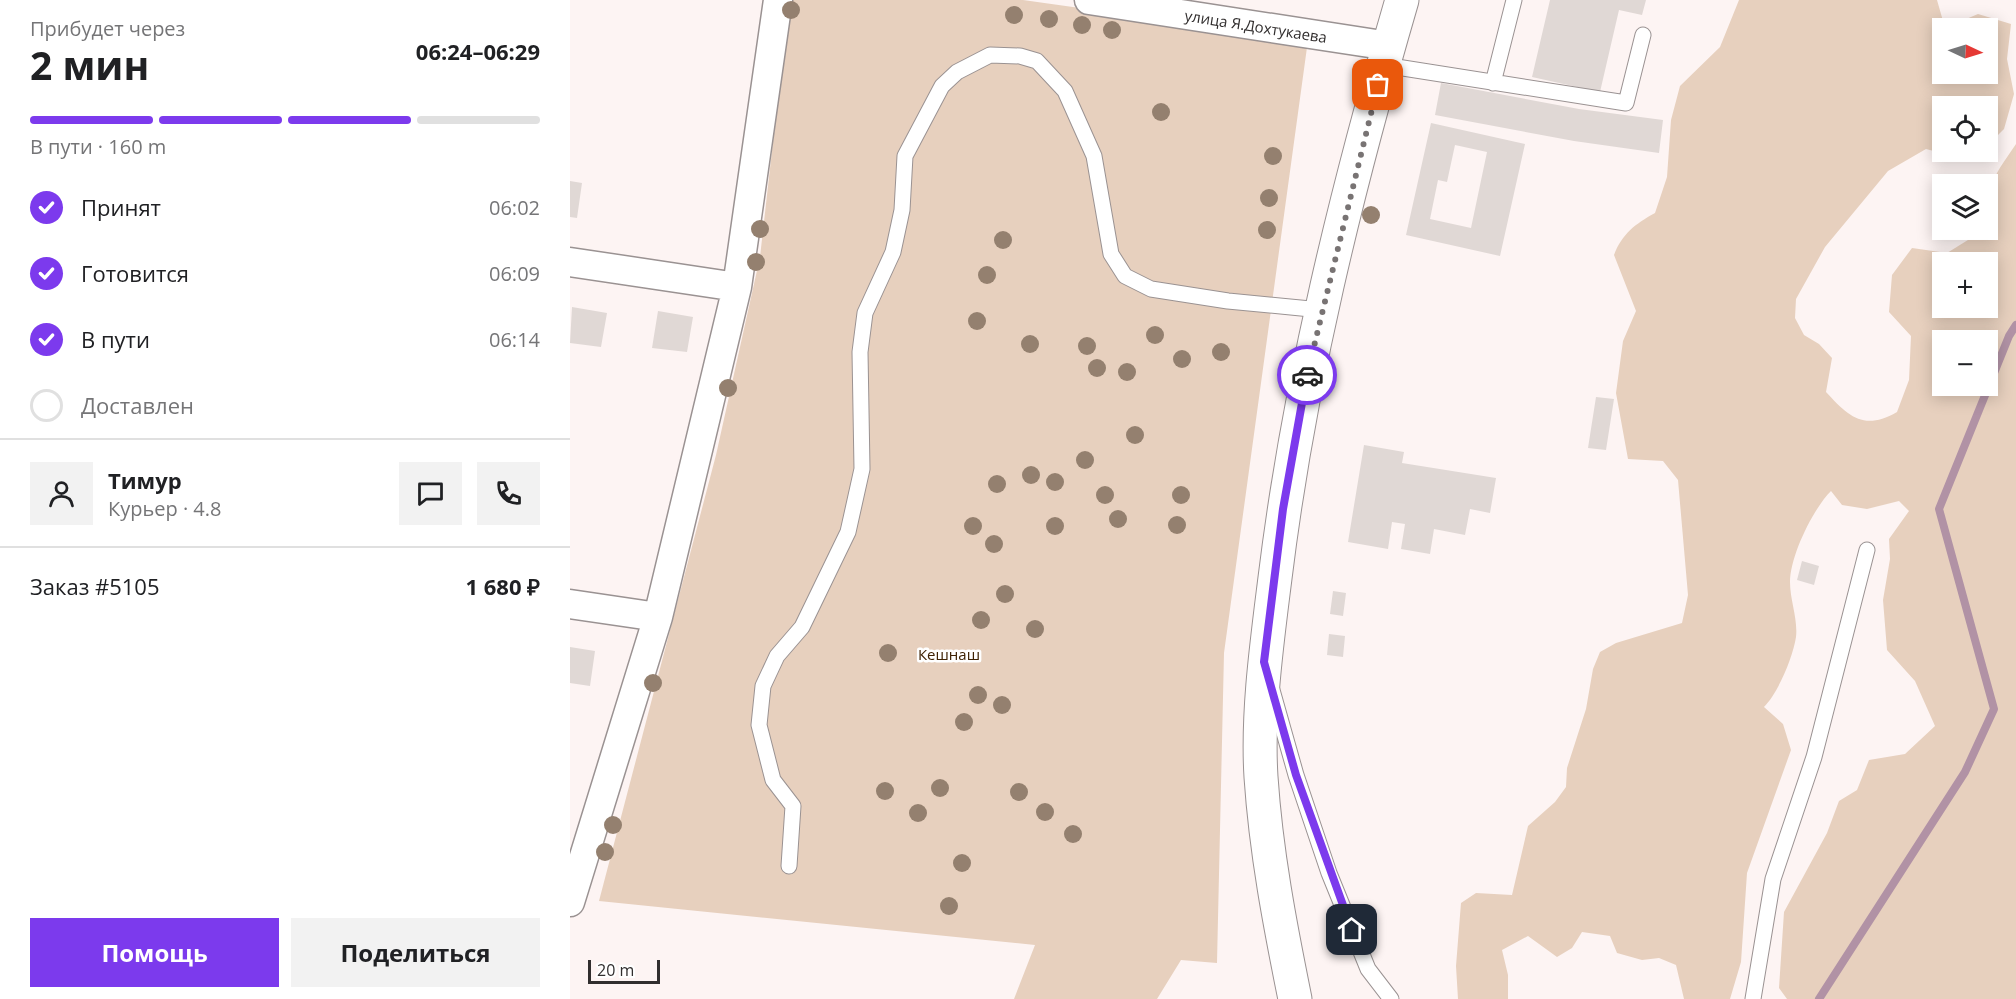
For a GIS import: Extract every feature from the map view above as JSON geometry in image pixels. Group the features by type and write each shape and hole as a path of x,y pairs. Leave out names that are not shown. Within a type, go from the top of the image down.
{"main road":[{"path":"1295,999 1272,883 1260,775 1264,662 1283,509 1310,356 1402,0"}],"street":[{"path":"570,902 658,617 737,287 778,0"},
{"name":"улица Я.Дохтукаева","path":"1089,0 1386,56"},
{"path":"570,262 737,287"},
{"path":"570,604 658,617"}],"lane":[{"path":"1493,83 1514,0"},
{"path":"1386,56 1493,83 1626,103 1643,35"},
{"path":"789,866 793,806 773,780 759,725 763,686 777,656 802,627 848,532 862,469 860,352 865,313 893,252 902,210 905,156 942,86 957,72 990,55 1020,56 1037,61 1065,91 1094,156 1111,254 1125,276 1151,290 1228,301 1321,310"},
{"path":"1753,999 1773,879 1814,757 1867,550"},
{"path":"1264,662 1296,775 1329,873 1368,969 1391,999"}],"green space":[{"name":"Кешнаш","path":"789,0 1023,0 1308,40 1224,653 1217,963 1181,960 1157,999 1014,999 1035,945 599,901 716,455 760,257"},
{"path":"1739,0 1937,0 1942,18 1932,18 1932,84 1998,84 1998,20 2011,24 2007,59 2014,94 2004,129 1998,135 1998,96 1932,96 1932,151 1926,149 1888,171 1825,247 1796,299 1795,318 1804,335 1819,344 1832,358 1826,392 1842,408 1866,421 1885,418 1897,412 1909,380 1911,336 1889,312 1892,275 1912,248 1940,252 1932,252 1932,318 1998,318 1998,252 1949,252 1968,240 1998,240 1997,174 2016,144 2016,999 1787,999 1779,988 1784,912 1827,833 1839,801 1857,790 1869,760 1905,754 1935,726 1915,681 1887,650 1883,600 1890,559 1889,539 1909,511 1899,501 1867,509 1842,505 1831,491 1810,521 1798,547 1791,571 1791,596 1796,637 1784,674 1764,707 1783,724 1791,750 1747,873 1741,962 1730,999 1684,999 1676,965 1659,958 1642,960 1617,953 1610,936 1582,932 1572,948 1557,957 1528,936 1502,950 1508,975 1508,999 1458,999 1456,966 1461,903 1476,893 1512,895 1528,826 1555,802 1566,787 1567,768 1586,709 1593,669 1600,652 1616,643 1682,623 1688,595 1678,480 1663,461 1628,459 1616,393 1623,341 1636,311 1614,255 1630,230 1655,213 1667,177 1671,120 1680,86 1720,47"},
{"path":"1978,14 1991,18 1969,18"}],"building":[{"path":"1550,0 1646,0 1642,15 1619,10 1600,92 1532,77"},
{"path":"1441,83 1579,109 1663,120 1659,153 1574,141 1435,115"},
{"path":"1431,123 1525,144 1500,256 1406,235","holes":["1455,145 1487,152 1471,228 1430,219 1438,180 1447,182"]},
{"path":"570,181 582,183 577,218 570,217"},
{"path":"572,307 607,313 601,347 570,343"},
{"path":"658,311 693,317 687,352 652,348"},
{"path":"1596,397 1614,399 1606,450 1588,448"},
{"path":"1364,445 1404,452 1402,463 1496,478 1490,513 1470,509 1465,535 1434,529 1430,554 1401,549 1405,524 1392,522 1388,549 1348,542"},
{"path":"1802,561 1819,566 1814,585 1797,580"},
{"path":"1333,591 1346,593 1343,616 1330,614"},
{"path":"1329,634 1345,636 1343,657 1327,655"},
{"path":"570,647 595,651 590,686 570,683"}],"waterway":[{"path":"1819,999 1965,772 1994,709 1939,509 2009,336 2016,325"}],"way so far":[{"path":"1307,375 1341,228 1378,85"}],"route":[{"path":"1307,375 1283,509 1264,662 1296,775 1329,873 1352,930"}]}
